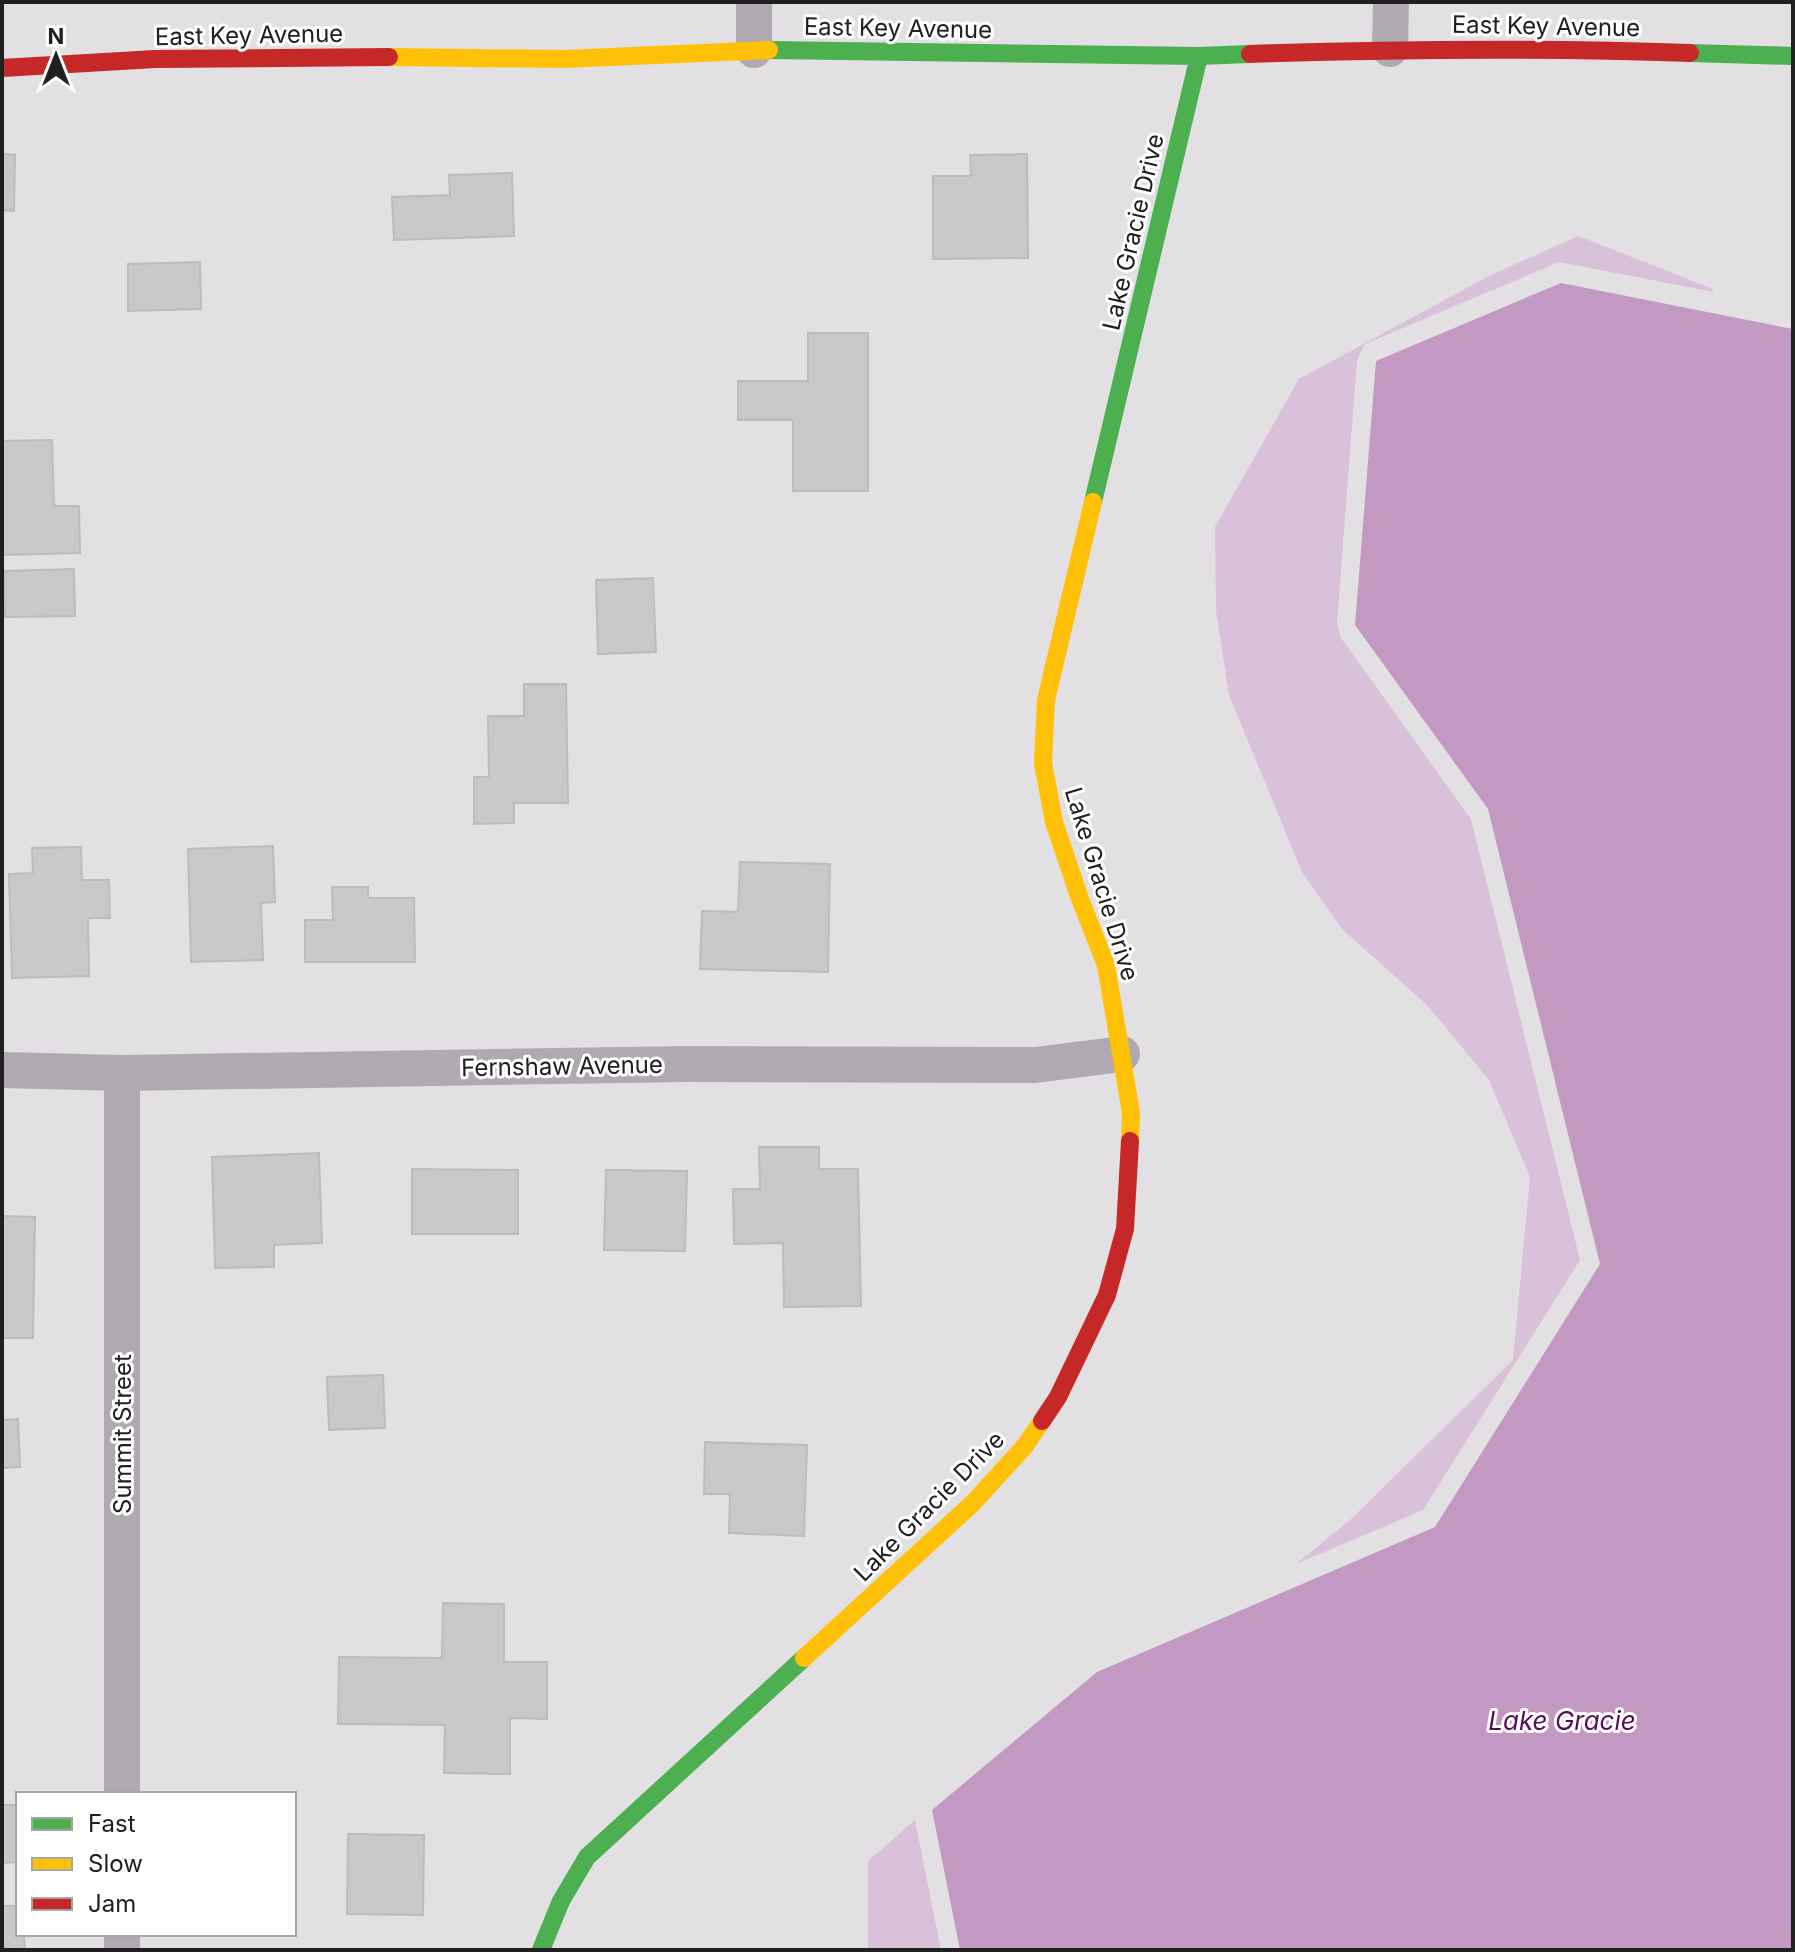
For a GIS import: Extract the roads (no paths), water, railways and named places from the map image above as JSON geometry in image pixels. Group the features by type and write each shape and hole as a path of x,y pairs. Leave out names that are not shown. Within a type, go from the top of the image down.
{"street":[{"path":"754,2 754,50"},
{"path":"1390,49 1391,2"},
{"name":"East Key Avenue","path":"2,68 155,59 564,59 754,50 1199,56 1390,49 1576,49 1793,56"},
{"name":"Lake Gracie Drive","path":"541,1950 561,1901 587,1857 973,1503 1025,1446 1058,1397 1107,1295 1125,1229 1131,1113 1106,965 1054,822 1043,763 1046,700 1199,56"},
{"name":"Fernshaw Avenue","path":"2,1070 122,1073 685,1064 1035,1065 1122,1054"},
{"name":"Summit Street","path":"122,1073 122,1792"}],"water":[{"name":"Lake Gracie","path":"1561,283 1793,329 1793,1950 960,1950 932,1810 1097,1672 1435,1527 1600,1264 1488,809 1355,625 1376,361"}]}
